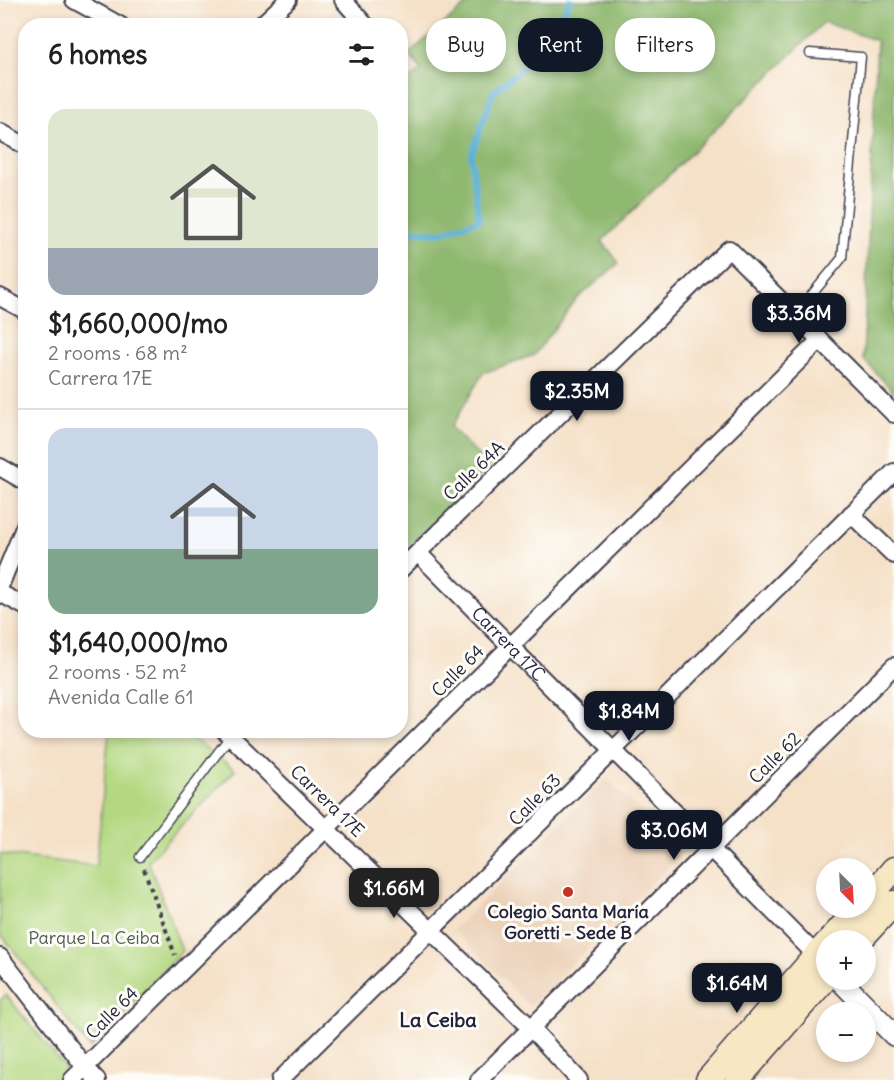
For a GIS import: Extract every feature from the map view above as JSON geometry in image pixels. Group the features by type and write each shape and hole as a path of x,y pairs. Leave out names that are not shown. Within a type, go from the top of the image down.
{"main road":[{"path":"876,890 894,869"},
{"path":"869,930 894,903"},
{"path":"842,930 851,918"},
{"path":"708,1080 816,961"},
{"path":"737,1080 816,989"}],"street":[{"path":"74,0 107,18"},
{"path":"269,18 288,0"},
{"path":"343,0 359,18"},
{"path":"0,132 18,142"},
{"name":"Calle 64A","path":"408,562 729,249 795,315"},
{"path":"0,297 18,307"},
{"path":"795,315 894,414"},
{"name":"Calle 64","path":"72,1080 820,340"},
{"path":"0,467 18,477"},
{"name":"Calle 63","path":"280,1080 894,472"},
{"path":"851,514 894,555"},
{"path":"0,586 18,542"},
{"name":"Carrera 17C","path":"418,553 711,849 816,943"},
{"path":"0,593 18,603"},
{"name":"Calle 62","path":"479,1080 894,666"},
{"name":"Carrera 17E","path":"236,738 531,1028 579,1080"},
{"path":"2,965 97,1080"},
{"path":"850,990 894,1035"}],"lane":[{"path":"795,315 842,258 861,57 810,53"},
{"path":"140,857 226,738"}],"path":[{"path":"140,857 181,972"}],"shaded area":[{"name":"Colegio Santa María Goretti - Sede B","path":"606,778 682,853 530,1006 453,930"}],"green space":[{"path":"472,0 894,0 894,392 863,359 877,41 824,22 602,241 619,263 577,299 534,355 483,373 451,427 489,467 408,547 408,81 421,69 408,54 426,39 426,72 506,72 506,18 451,18"},
{"name":"Parque La Ceiba","path":"108,738 192,738 235,770 148,861 182,951 90,1048 0,933 0,854 96,866"},
{"path":"6,995 66,1069 55,1080 0,1080 0,1000"}],"waterway":[{"path":"408,230 439,233 479,220 471,156 493,92 546,49 570,0"}],"place":[{"name":"Colegio Santa María Goretti - Sede B","path":"568,892"}],"district":[{"name":"La Ceiba","path":"438,1020"}]}
